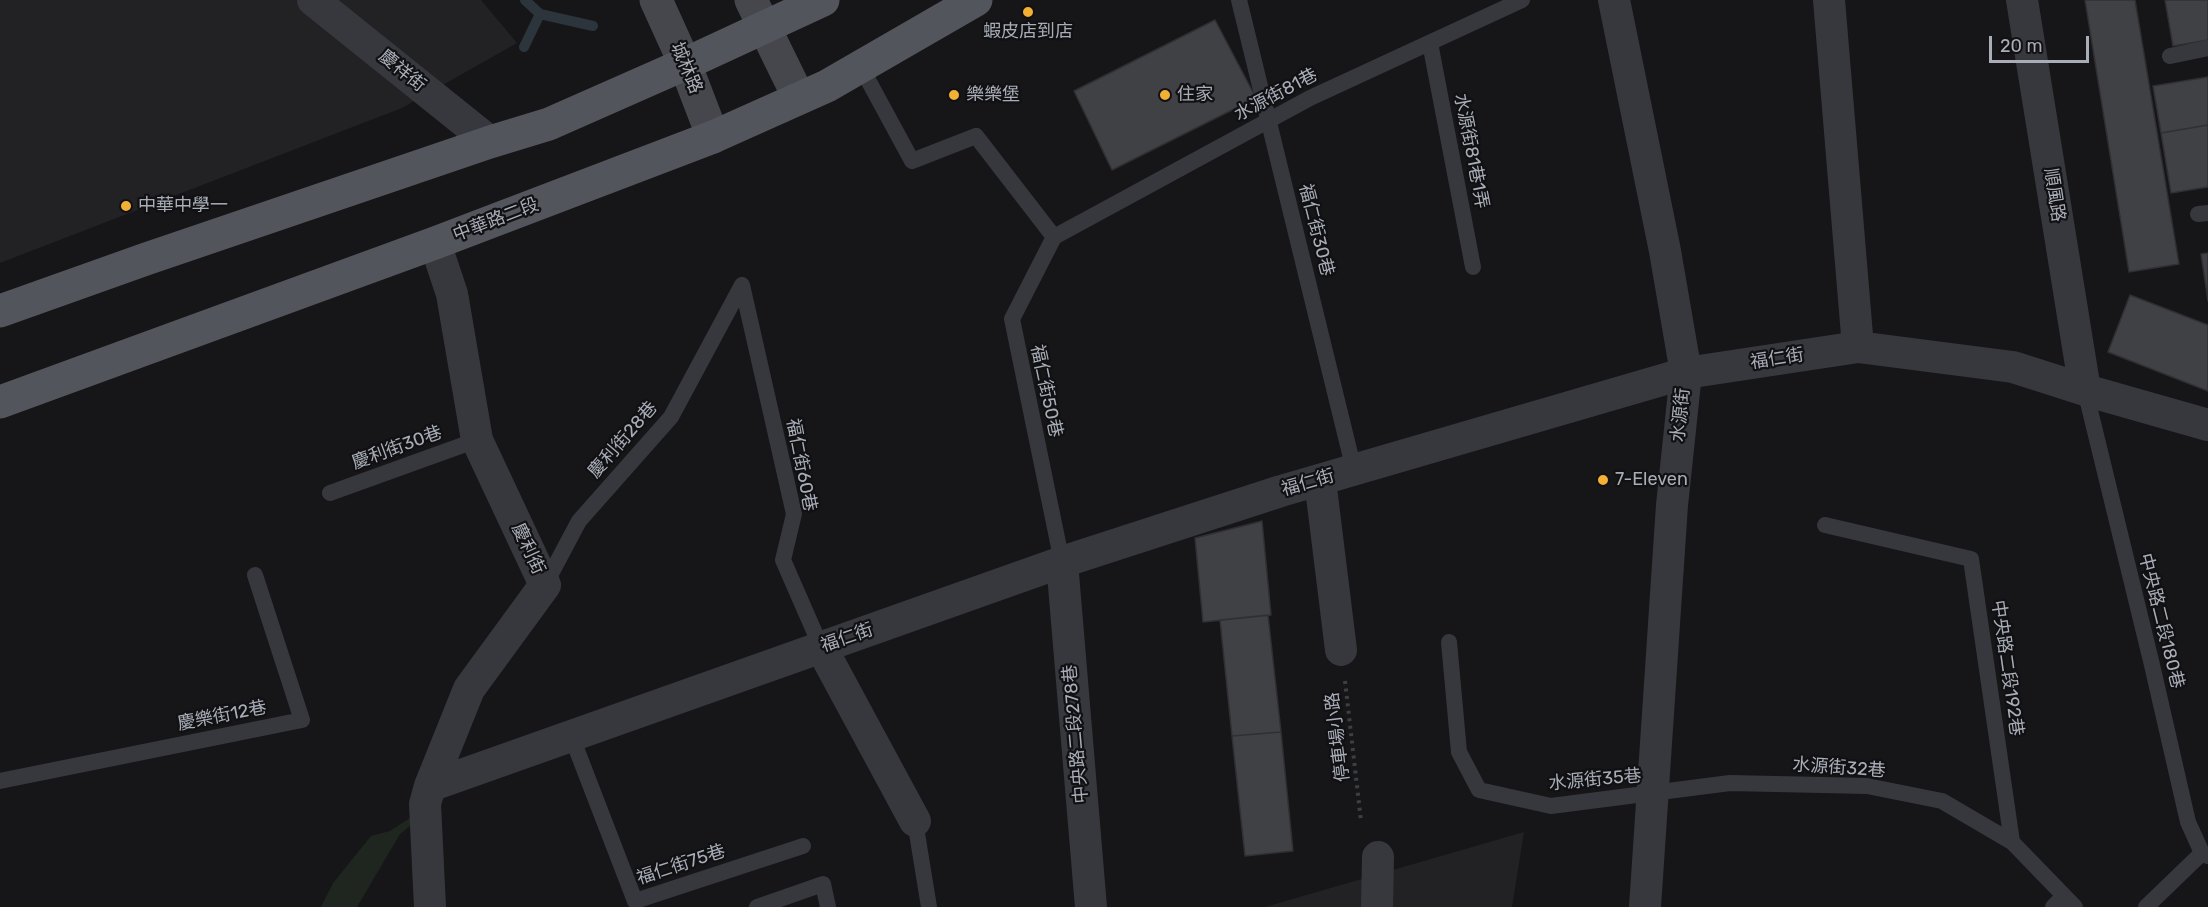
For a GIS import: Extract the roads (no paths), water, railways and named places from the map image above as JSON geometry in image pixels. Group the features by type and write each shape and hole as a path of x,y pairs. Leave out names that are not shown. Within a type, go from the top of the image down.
{"main road":[{"path":"0,311 146,259 549,124 685,64 758,13 823,0"},
{"name":"中華路二段","path":"0,402 435,243 713,137 827,86 976,0"}],"street":[{"name":"慶祥街","path":"313,0 490,142"},
{"name":"城林路","path":"656,0 685,64 713,137"},
{"name":"水源街","path":"1614,0 1665,251 1686,373 1672,505 1645,907"},
{"path":"1828,0 1858,347"},
{"name":"順風路","path":"2022,0 2085,390"},
{"path":"758,13 799,98"},
{"name":"慶利街","path":"430,907 425,804 430,786 469,689 545,585 477,440 452,294 435,243"},
{"name":"福仁街","path":"430,786 1062,562 1320,480 1686,373 1858,347 2013,367 2208,425"},
{"path":"1320,480 1341,650"},
{"name":"中央路二段278巷","path":"1062,562 1091,907"},
{"path":"821,647 915,821"},
{"path":"1377,907 1378,857"}],"lane":[{"name":"福仁街30巷","path":"1239,0 1354,470"},
{"name":"水源街81巷","path":"1054,237 1310,98 1522,0"},
{"name":"水源街81巷1弄","path":"1430,42 1473,267"},
{"path":"2170,56 2208,48"},
{"path":"861,67 912,161 976,136 1054,237"},
{"name":"福仁街50巷","path":"1054,237 1011,319 1062,562"},
{"name":"慶利街28巷","path":"545,585 579,521 671,417 742,285"},
{"name":"福仁街60巷","path":"742,285 794,514 783,560 821,647"},
{"name":"中央路二段180巷","path":"2085,390 2188,822 2205,855"},
{"name":"慶利街30巷","path":"330,493 477,440"},
{"name":"中央路二段192巷","path":"1825,525 1971,559 2012,842"},
{"name":"慶樂街12巷","path":"0,781 302,720 255,575"},
{"name":"水源街35巷","path":"1449,642 1459,753 1479,790 1551,806 1652,794"},
{"name":"福仁街75巷","path":"571,735 635,901 803,846"},
{"name":"水源街32巷","path":"1652,794 1730,783 1867,786 1942,801 2012,842"},
{"path":"915,821 929,907"},
{"path":"2012,842 2064,904"},
{"path":"2146,907 2205,855"},
{"path":"757,907 822,884 828,907"}],"waterway":[{"path":"525,0 540,14 593,26"},
{"path":"524,47 540,14"}],"place":[{"name":"蝦皮店到店","path":"1028,12"},
{"name":"樂樂堡","path":"954,95"},
{"name":"住家","path":"1165,95"},
{"name":"中華中學一","path":"126,206"},
{"name":"7-Eleven","path":"1603,480"}]}
